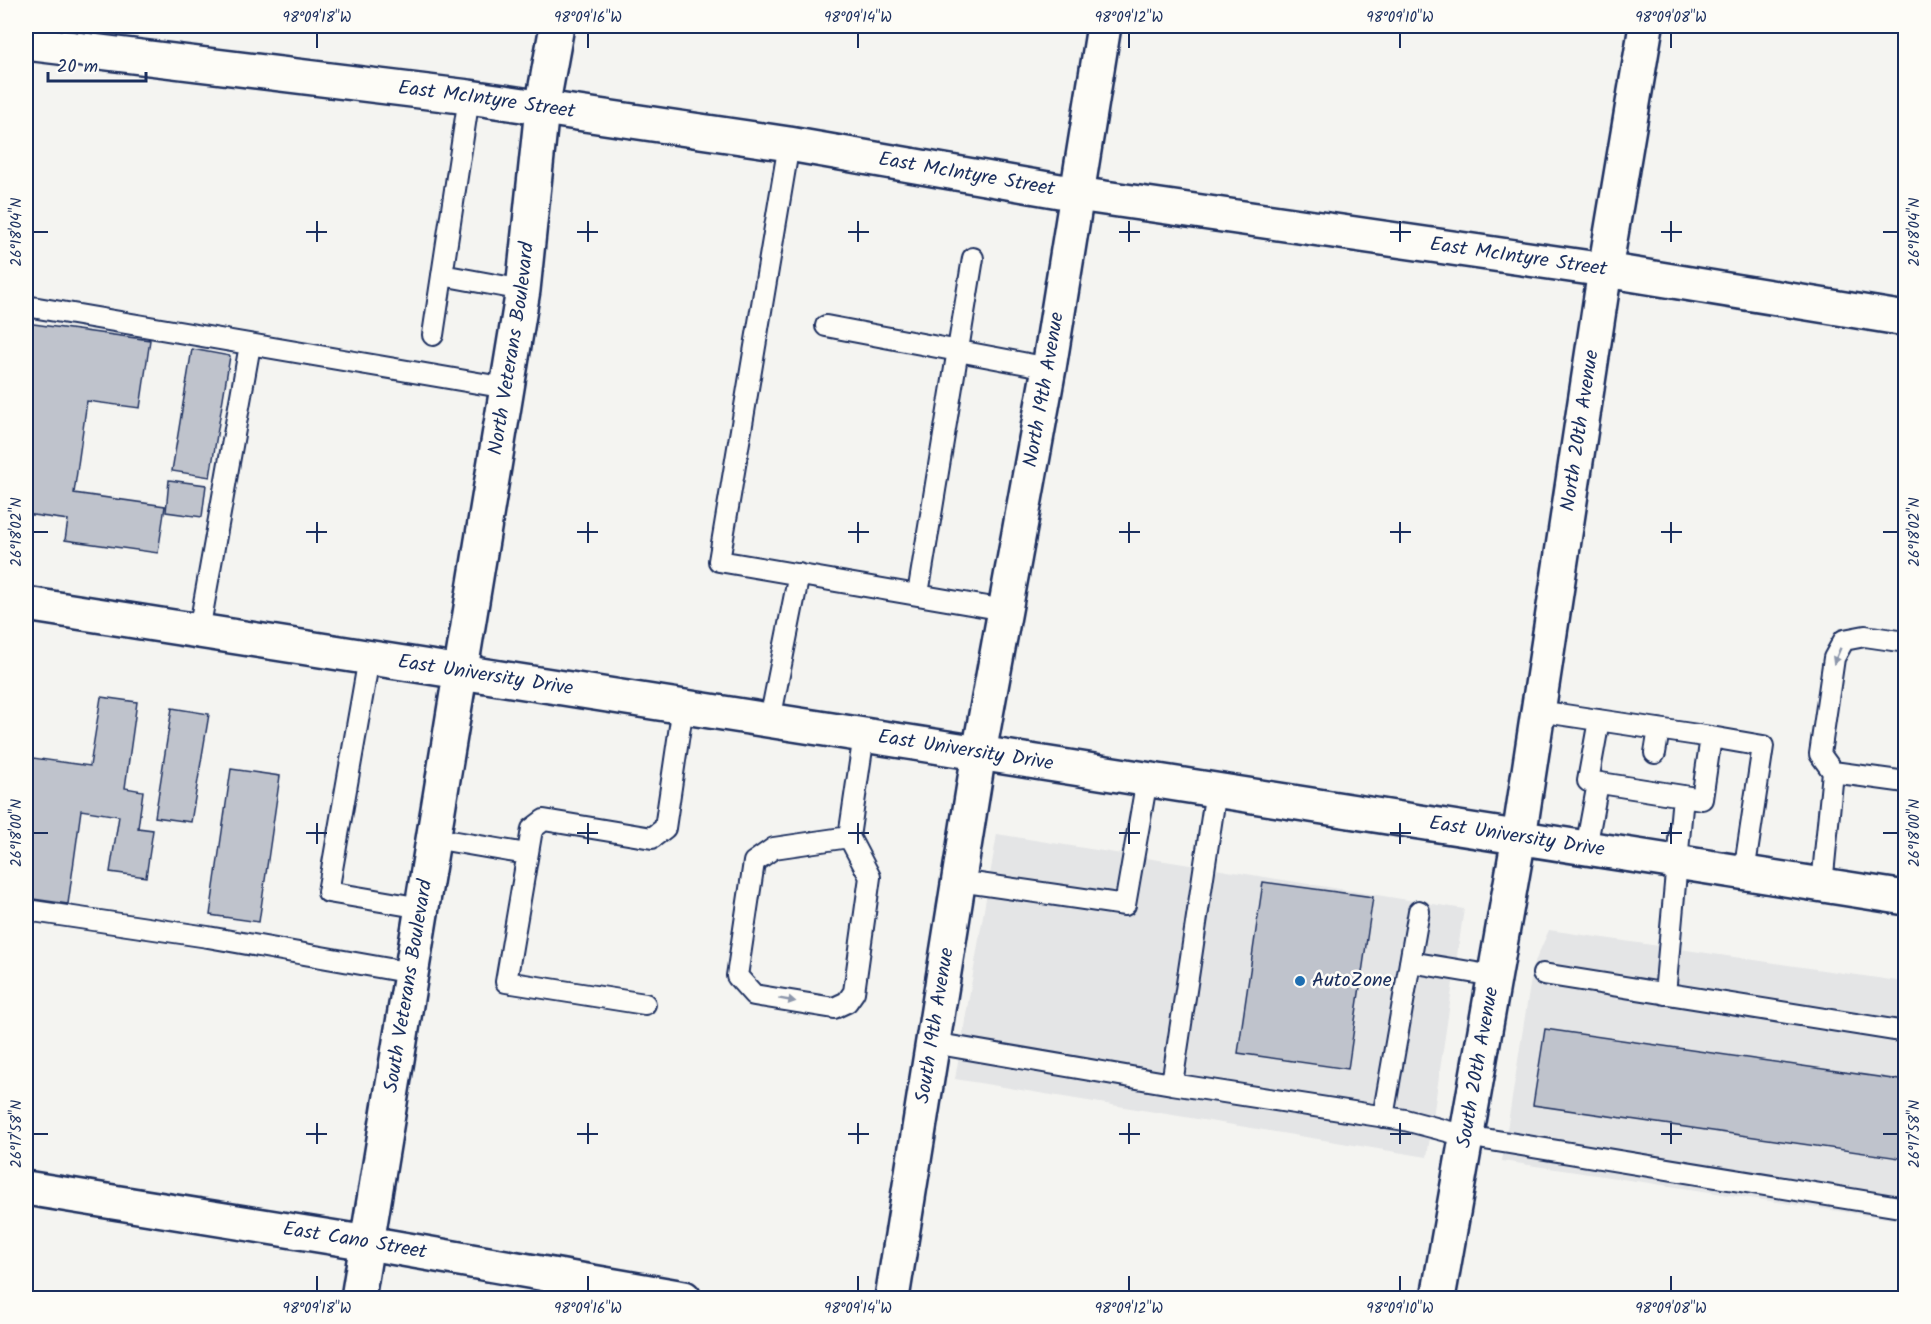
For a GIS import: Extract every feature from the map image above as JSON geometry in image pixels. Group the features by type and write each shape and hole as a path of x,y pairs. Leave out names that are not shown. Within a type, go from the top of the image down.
{"street":[{"name":"North Veterans Boulevard","path":"460,672 523,290 542,108 557,26"},
{"name":"North 19th Avenue","path":"979,753 1049,368 1104,26"},
{"name":"North 20th Avenue","path":"1519,837 1605,270 1646,26"},
{"name":"East McIntyre Street","path":"26,43 469,97 789,144 1077,194 1605,270 1905,319"},
{"name":"East University Drive","path":"26,604 1905,898"},
{"name":"South Veterans Boulevard","path":"358,1299 460,672"},
{"name":"South 19th Avenue","path":"892,1299 979,753"},
{"name":"South 20th Avenue","path":"1438,1299 1519,837"},
{"name":"East Cano Street","path":"26,1188 368,1243 684,1299"}],"lane":[{"path":"433,335 469,97"},
{"path":"789,144 719,561 1005,610"},
{"path":"918,594 973,258"},
{"path":"442,275 523,290"},
{"path":"26,306 507,388"},
{"path":"826,326 1049,368"},
{"path":"199,631 250,345"},
{"path":"770,720 799,574"},
{"path":"1822,885 1833,772 1821,754 1834,658 1844,640 1865,636 1905,642"},
{"path":"369,658 328,892 422,908"},
{"path":"645,1004 506,982 532,829 544,820 652,838 665,828 683,706"},
{"path":"1538,711 1763,746 1744,873"},
{"path":"1599,720 1588,781 1651,789 1701,799 1711,737"},
{"path":"1655,753 1659,729"},
{"path":"849,837 774,848 754,862 736,976 754,995 834,1008 847,1002 854,992 870,877 849,837 864,735"},
{"path":"1833,772 1905,782"},
{"path":"959,881 1125,905 1147,779"},
{"path":"1586,848 1598,783"},
{"path":"1172,1083 1216,790"},
{"path":"1665,994 1679,863 1683,796"},
{"path":"433,838 527,854"},
{"path":"26,910 208,937 412,973"},
{"path":"1383,1116 1419,911"},
{"path":"1410,962 1494,976"},
{"path":"1543,974 1905,1032"},
{"path":"933,1043 1383,1116 1467,1136 1905,1208"}],"shaded area":[{"path":"997,834 1464,909 1427,1157 955,1079"},
{"path":"1549,930 1905,982 1905,1221 1502,1161 1533,966"}],"building":[{"path":"26,323 150,340 140,408 87,401 74,493 165,506 158,553 65,540 68,520 26,514"},
{"path":"192,349 230,356 210,477 172,471"},
{"path":"169,480 206,485 202,517 166,512"},
{"path":"101,697 137,702 125,788 143,791 138,828 153,830 146,877 110,872 119,816 81,810 68,904 26,898 26,757 90,766"},
{"path":"172,708 209,714 191,822 155,817"},
{"path":"231,769 280,776 259,922 210,915"},
{"path":"1263,882 1373,897 1348,1069 1238,1053"},
{"path":"1545,1029 1906,1081 1906,1159 1533,1105"}],"place":[{"name":"AutoZone","path":"1300,981"}]}
